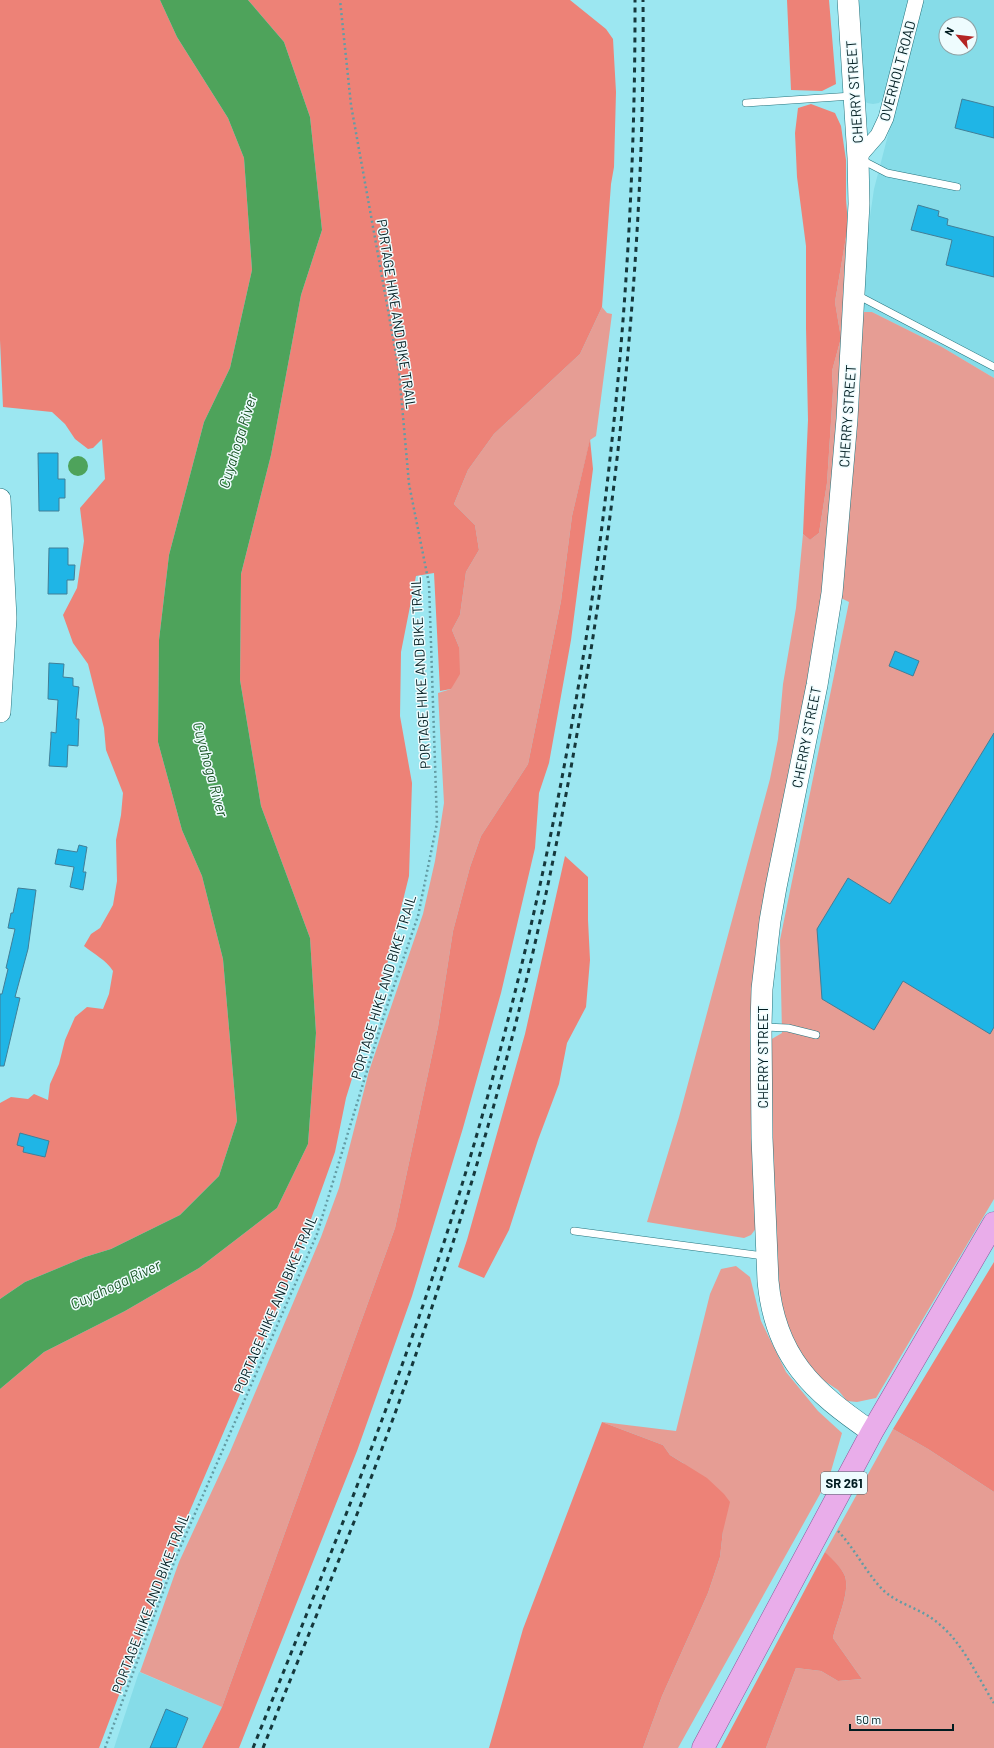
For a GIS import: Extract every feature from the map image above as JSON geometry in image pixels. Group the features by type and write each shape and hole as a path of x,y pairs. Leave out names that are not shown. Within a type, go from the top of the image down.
{"main road":[{"name":"SR 261","path":"703,1748 872,1432 994,1223"}],"street":[{"name":"CHERRY STREET","path":"848,0 858,158 859,204 847,419 832,593 817,685 770,920 762,989 761,1026 766,1256 769,1300 773,1316 787,1353 806,1377 836,1407 872,1432"},
{"name":"OVERHOLT ROAD","path":"858,158 878,135 886,118 916,0"},
{"path":"0,499 1,554 6,618 0,712"}],"lane":[{"path":"746,103 854,96"},
{"path":"858,158 887,173 957,187"},
{"path":"855,294 994,367"},
{"path":"761,1026 788,1028 816,1035"},
{"path":"574,1231 766,1256"}],"path":[{"name":"PORTAGE HIKE AND BIKE TRAIL","path":"105,1748 176,1557 317,1234 385,1012 418,916 437,823 429,584 410,484 399,371 351,105 340,0"},
{"path":"826,1517 852,1545 871,1577 883,1590 896,1600 934,1620 950,1635 958,1644 994,1703"}],"shaded area":[{"path":"0,0 160,0 177,37 228,118 244,158 252,270 230,368 204,422 169,555 159,640 158,742 182,830 202,876 223,959 237,1121 219,1176 180,1215 111,1249 85,1257 25,1282 0,1299 0,1103 11,1097 28,1099 34,1094 48,1100 50,1084 59,1064 65,1040 75,1017 87,1007 103,1009 109,994 113,971 103,960 84,946 91,934 100,928 113,905 117,881 116,840 121,815 123,793 106,750 104,728 88,664 73,643 63,615 77,588 84,541 80,508 105,479 102,439 93,448 88,449 75,439 65,424 52,412 3,407 0,340"},
{"path":"248,0 570,0 606,29 613,39 616,92 614,167 611,184 602,307 580,354 494,434 468,470 454,504 475,525 479,550 466,572 460,615 452,630 459,647 460,674 451,689 440,691 434,573 416,576 401,652 400,716 412,783 409,876 387,965 346,1098 335,1152 306,1233 283,1294 179,1536 99,1748 0,1748 0,1389 44,1352 125,1311 199,1268 277,1208 308,1144 316,1033 310,938 261,806 240,680 241,574 271,455 301,295 322,230 310,117 284,42"},
{"path":"787,0 829,0 836,84 822,91 791,90"},
{"path":"854,0 908,0 884,97 879,103 867,103 861,96"},
{"path":"923,0 994,0 994,378 942,347 872,312 861,312 864,258 874,189"},
{"path":"811,104 835,113 841,126 846,160 848,225 835,302 841,338 832,371 833,391 827,483 819,533 810,540 803,534 808,420 806,246 797,177 795,133 798,108"},
{"path":"848,225 832,547 781,833 757,1227 751,1235 744,1238 647,1222 679,1117 770,779 778,739 783,684 796,608 803,534 810,540 819,533 827,483 833,391 832,371 841,338 835,302"},
{"path":"602,307 607,313 612,314 596,436 590,440 572,516 561,601 528,764 481,836 470,867 453,931 438,1027 395,1228 222,1707 140,1672 179,1562 230,1452 321,1237 339,1188 369,1071 423,914 435,861 444,803 438,693 451,689 459,647 452,630 460,615 466,572 479,550 475,525 454,504 468,470 494,434 580,354"},
{"path":"861,312 872,312 942,347 994,378 994,1199 876,1398 857,1402 847,1401 838,1390 820,1378 808,1365 785,1327 773,1271 770,1040 782,1033 780,940 849,602 837,596"},
{"path":"590,439 593,469 571,640 549,763 539,793 535,848 501,993 463,1128 412,1296 357,1451 239,1748 202,1748 222,1707 395,1228 438,1027 453,931 470,867 481,836 528,764 561,601 572,516"},
{"path":"565,856 588,877 590,960 586,1007 567,1043 559,1084 538,1140 509,1230 484,1278 458,1267 525,1034"},
{"path":"994,1262 994,1492 928,1449 893,1429"},
{"path":"736,1266 750,1277 761,1321 786,1372 818,1411 842,1433 829,1478 678,1748 643,1748 662,1696 708,1593 720,1557 723,1531 683,1463 670,1455 663,1445 602,1422 676,1431 710,1294 721,1269"},
{"path":"602,1422 663,1445 670,1455 707,1478 724,1494 730,1502 723,1531 720,1557 708,1593 662,1696 643,1748 489,1748 523,1629"},
{"path":"893,1429 928,1449 994,1492 994,1748 766,1748 796,1668 821,1671 838,1681 862,1679 833,1638 843,1606 846,1580 840,1568 825,1552"},
{"path":"825,1552 840,1568 846,1580 843,1606 833,1638 862,1679 838,1681 821,1671 796,1668 766,1748 721,1748"},
{"path":"139,1672 222,1707 202,1748 114,1748"}],"water":[{"name":"Cuyahoga River","path":"160,0 248,0 284,42 310,117 322,230 301,295 271,455 241,574 240,680 261,806 310,938 316,1033 308,1144 277,1208 199,1268 125,1311 44,1352 0,1389 0,1299 25,1282 85,1257 111,1249 180,1215 219,1176 237,1121 223,959 202,876 182,830 158,742 159,640 169,555 204,422 230,368 252,270 244,158 228,118 177,37"},
{"path":"74,456 82,456 88,462 88,470 82,476 74,476 68,470 68,462"}],"building":[{"path":"962,99 994,107 994,138 955,128"},
{"path":"918,205 939,211 938,216 948,219 947,225 994,237 994,277 946,265 952,240 911,230"},
{"path":"38,453 58,453 58,479 65,479 65,498 59,498 59,511 39,511"},
{"path":"49,548 68,548 68,565 75,565 74,580 67,580 67,594 48,594"},
{"path":"895,651 919,661 913,676 889,666"},
{"path":"49,663 64,664 63,677 73,678 73,686 79,687 76,719 79,719 78,746 68,745 67,767 49,766 51,732 56,733 58,700 48,699"},
{"path":"994,733 994,1027 990,1034 903,981 874,1030 822,999 817,929 848,878 890,904"},
{"path":"79,845 87,847 83,872 86,872 83,890 70,887 74,867 55,864 58,849 77,852"},
{"path":"18,888 36,890 28,949 15,997 20,998 4,1066 0,1066 0,994 2,994 8,969 6,968 15,929 8,928 11,913 13,913"},
{"path":"20,1133 49,1141 45,1157 23,1152 24,1147 17,1145"},
{"path":"166,1709 188,1718 176,1748 150,1748"}],"railway":[{"path":"253,1748 363,1470 438,1259 461,1188 502,1044 537,897 567,749 592,600 611,450 625,300 633,149 635,0"},
{"path":"263,1748 381,1452 436,1296 500,1083 516,1024 544,905 579,725 598,604 618,454 626,379 637,227 641,152 643,0"}]}
